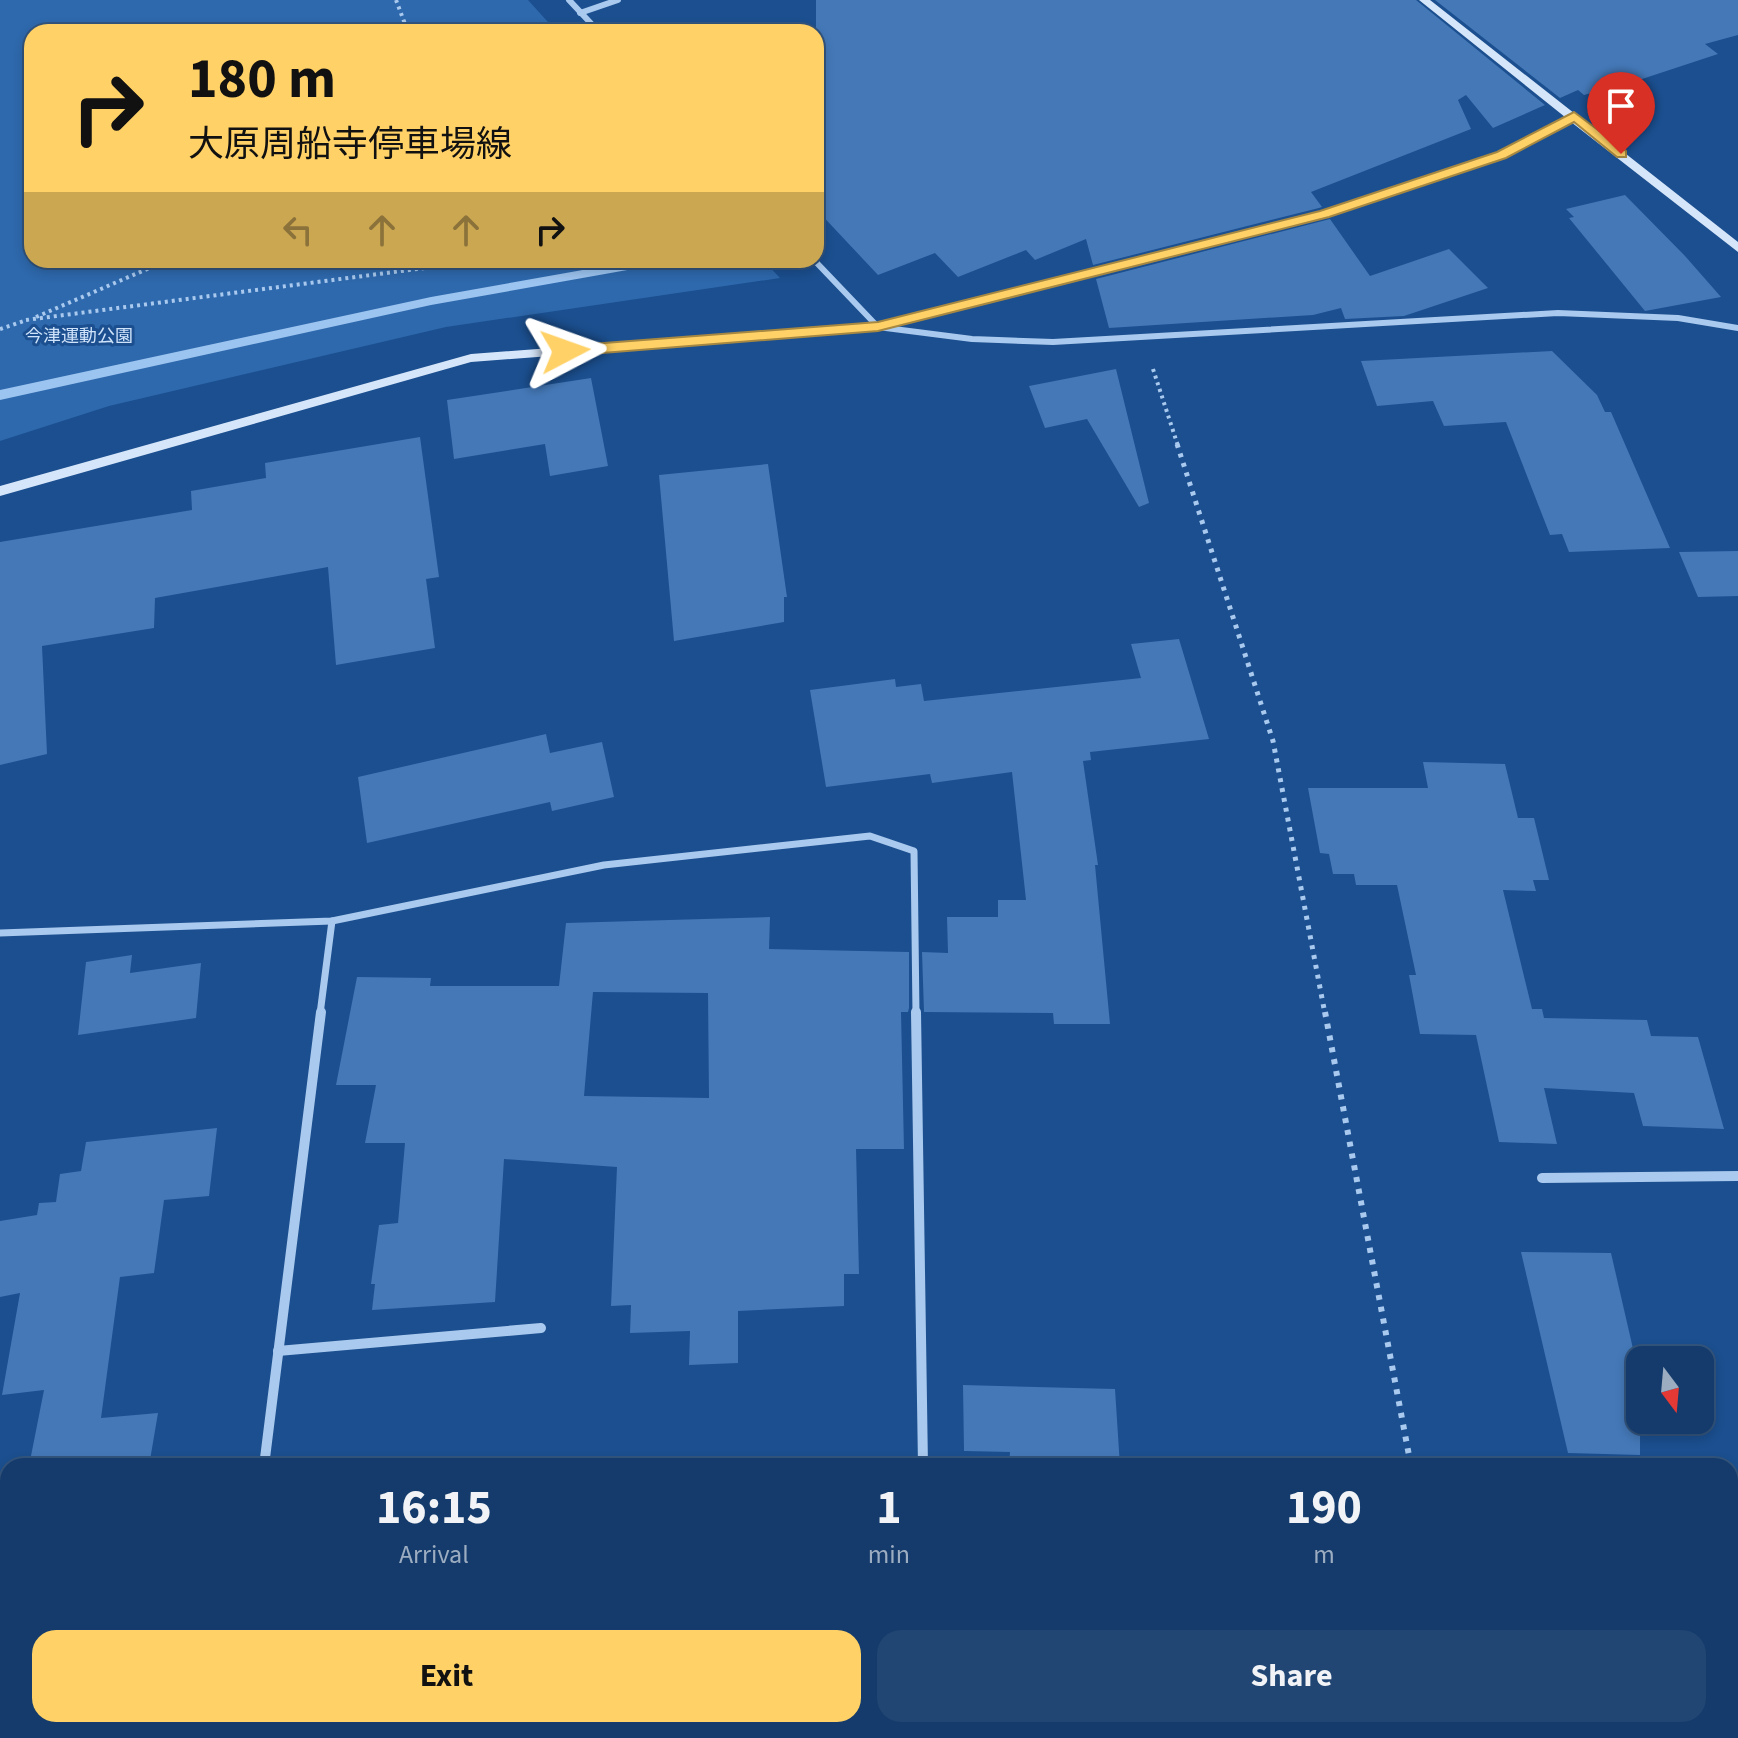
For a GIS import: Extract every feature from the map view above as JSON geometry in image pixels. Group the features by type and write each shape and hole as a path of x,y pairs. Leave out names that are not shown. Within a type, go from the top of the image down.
{"street":[{"path":"569,0 591,24"},
{"path":"580,13 618,0"},
{"path":"1424,0 1738,248"},
{"path":"0,491 471,358 878,327 1324,214 1502,155 1574,116"},
{"path":"822,268 878,327 972,339 1053,342 1558,313 1678,318 1738,328"},
{"path":"0,933 332,921 604,865 870,836 914,851 923,1458"},
{"path":"265,1458 332,921"},
{"path":"1542,1178 1738,1176"},
{"path":"278,1351 541,1328"}],"path":[{"path":"396,0 405,24"},
{"path":"0,329 72,304 151,268"},
{"path":"26,320 425,268"},
{"path":"1143,338 1273,741 1409,1458"}],"green space":[{"name":"今津運動公園","path":"0,0 528,0 550,24 24,24 24,268 771,268 780,278 446,327 109,406 0,441"}],"building":[{"path":"816,0 1416,0 1545,105 1493,128 1466,95 1458,100 1471,129 1311,192 1322,207 1319,208 1093,265 1086,239 1035,260 1026,250 958,277 935,253 878,275 824,218 824,24 816,24"},
{"path":"1435,0 1738,0 1738,35 1705,44 1718,54 1633,82 1584,95 1578,90 1560,98"},
{"path":"1625,195 1721,297 1645,311 1569,218 1574,217 1566,209"},
{"path":"1330,219 1370,276 1449,249 1488,288 1404,316 1345,319 1341,308 1313,315 1109,328 1096,279"},
{"path":"1552,351 1597,395 1605,412 1611,412 1670,548 1569,552 1562,534 1550,535 1506,422 1444,426 1433,401 1377,406 1361,361"},
{"path":"1116,369 1149,503 1139,507 1087,419 1045,428 1029,386"},
{"path":"591,378 608,466 550,476 545,444 454,459 447,400"},
{"path":"420,437 439,577 426,579 435,648 336,665 328,567 155,598 154,628 42,646 47,754 0,765 0,542 192,510 191,491 266,478 265,463"},
{"path":"768,464 787,597 784,597 784,622 674,641 659,475"},
{"path":"1738,551 1738,596 1698,597 1679,552"},
{"path":"1179,639 1209,739 1090,752 1091,760 1083,761 1098,865 1095,865 1110,1024 1054,1024 1053,1013 924,1012 922,952 948,953 947,917 998,917 998,900 1026,900 1012,772 932,783 930,774 826,787 810,690 895,679 896,687 921,684 924,701 1141,678 1131,644"},
{"path":"546,734 550,753 602,742 614,797 552,811 550,802 367,843 358,777"},
{"path":"1423,762 1505,764 1518,818 1534,818 1549,880 1533,880 1536,891 1503,890 1532,1009 1542,1009 1544,1018 1647,1020 1651,1036 1698,1037 1724,1129 1643,1126 1634,1093 1544,1088 1557,1144 1499,1142 1476,1035 1420,1034 1409,975 1416,975 1397,885 1356,885 1354,874 1333,874 1329,854 1320,853 1308,788 1428,788"},
{"path":"770,917 769,949 909,952 909,1008 908,1012 901,1012 904,1149 856,1149 859,1274 844,1274 844,1306 738,1311 738,1363 689,1365 690,1331 630,1333 631,1305 611,1306 617,1167 504,1159 495,1302 372,1310 375,1284 371,1284 379,1225 398,1223 405,1143 365,1143 376,1085 336,1085 357,977 431,978 430,986 559,986 566,923","holes":["593,992 708,993 709,1098 584,1096"]},
{"path":"132,955 130,973 201,963 196,1018 78,1035 86,962"},
{"path":"217,1128 209,1196 164,1200 154,1273 120,1277 101,1418 158,1413 150,1458 31,1458 44,1390 2,1395 20,1293 0,1297 0,1221 37,1215 39,1203 56,1202 60,1174 81,1171 86,1142"},
{"path":"1521,1252 1611,1253 1632,1346 1626,1346 1626,1434 1640,1434 1640,1455 1568,1453"},
{"path":"963,1385 1115,1389 1119,1458 1010,1458 1010,1452 964,1451"}],"waterway":[{"path":"0,395 431,301 616,268"}],"route":[{"path":"565,351 878,327 1324,214 1502,155 1574,116 1621,154"}]}
